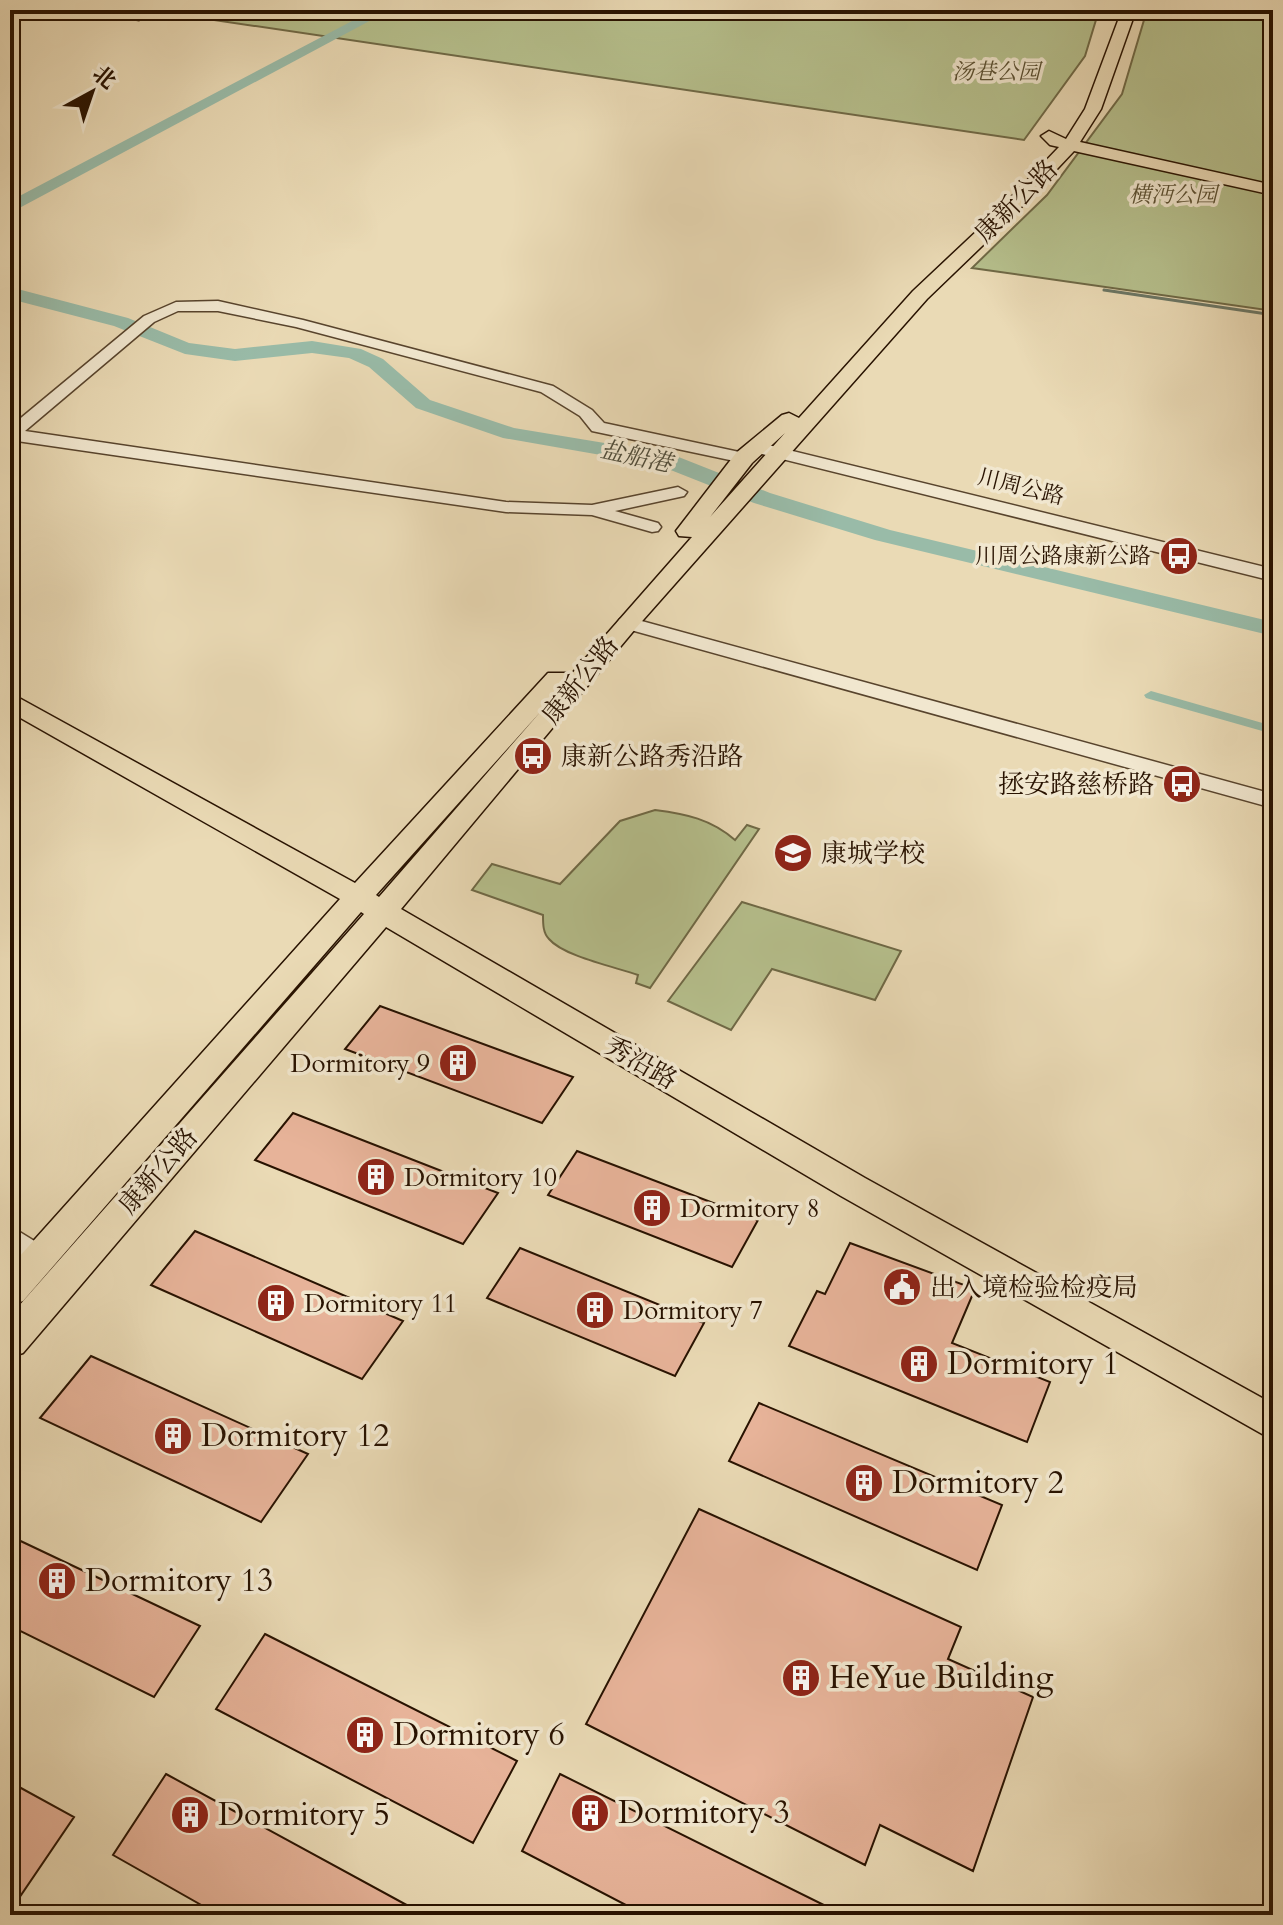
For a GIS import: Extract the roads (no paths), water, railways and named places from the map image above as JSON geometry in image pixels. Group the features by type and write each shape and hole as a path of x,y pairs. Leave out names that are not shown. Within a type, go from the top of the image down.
{"main road":[{"name":"康新公路","path":"10,1291 369,904 522,751 723,501 747,456 825,384 928,271 1059,144 1079,104 1114,10"},
{"name":"康新公路","path":"10,1342 369,904 668,553 723,501 761,474 920,295 1093,109 1129,10"},
{"path":"1059,144 1273,191"},
{"name":"秀沿路","path":"10,701 369,904 853,1187 1273,1423"}],"street":[{"path":"90,10 139,17"},
{"name":"川周公路","path":"10,435 149,319 176,307 218,306 298,323 547,389 586,413 598,427 747,456 780,453 1273,575"},
{"path":"10,435 506,507 592,510 678,492"},
{"path":"592,510 652,527"},
{"path":"627,623 1273,801"},
{"path":"10,1237 39,1258"}],"waterway":[{"path":"10,208 383,10"},
{"path":"1104,290 1273,315"},
{"name":"盐船港","path":"10,293 121,322 185,348 235,355 312,347 354,353 376,363 423,404 510,434 663,459 762,498 883,535 1273,629"},
{"path":"1151,695 1273,730"}],"place":[{"name":"川周公路康新公路","path":"1179,556"},
{"name":"康新公路秀沿路","path":"533,756"},
{"name":"拯安路慈桥路","path":"1182,784"},
{"name":"康城学校","path":"793,853"},
{"name":"Dormitory 9","path":"458,1063"},
{"name":"Dormitory 10","path":"376,1177"},
{"name":"Dormitory 8","path":"652,1208"},
{"name":"出入境检验检疫局","path":"902,1287"},
{"name":"Dormitory 11","path":"276,1303"},
{"name":"Dormitory 7","path":"595,1310"},
{"name":"Dormitory 1","path":"919,1364"},
{"name":"Dormitory 12","path":"173,1436"},
{"name":"Dormitory 2","path":"864,1483"},
{"name":"Dormitory 13","path":"57,1581"},
{"name":"HeYue Building","path":"801,1678"},
{"name":"Dormitory 6","path":"365,1735"},
{"name":"Dormitory 3","path":"590,1813"},
{"name":"Dormitory 5","path":"190,1815"}],"park label":[{"name":"汤巷公园","path":"996,72"},
{"name":"横沔公园","path":"1173,195"}]}
